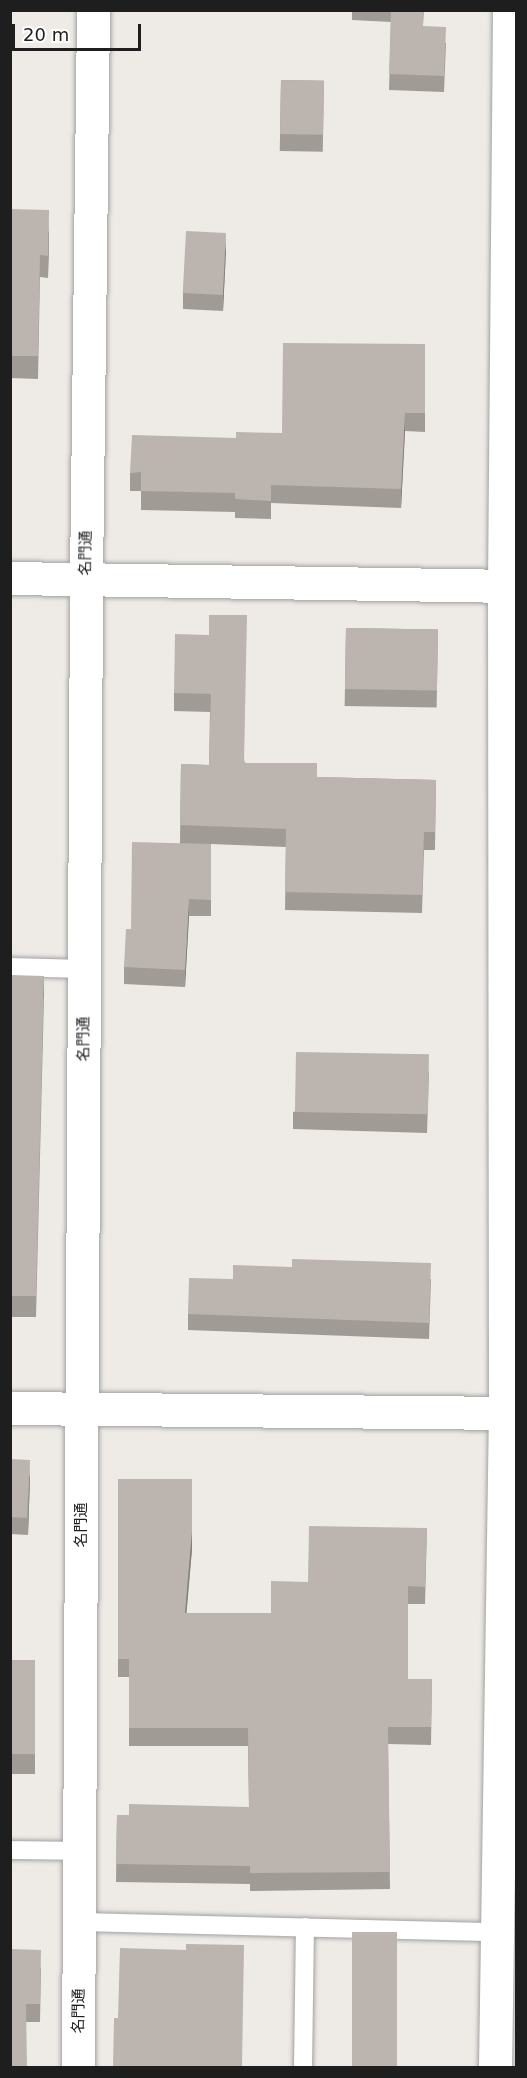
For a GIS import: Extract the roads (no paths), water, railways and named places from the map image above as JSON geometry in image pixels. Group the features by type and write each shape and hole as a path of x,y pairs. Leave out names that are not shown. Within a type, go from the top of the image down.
{"street":[{"name":"名門通","path":"78,2067 86,578 93,10"},
{"path":"495,2067 511,1413 509,10"},
{"path":"10,578 510,586"},
{"path":"10,1408 511,1413"}],"lane":[{"path":"10,967 84,969"},
{"path":"10,1850 80,1851"},
{"path":"80,1923 498,1932"},
{"path":"303,2067 305,1927"}]}
